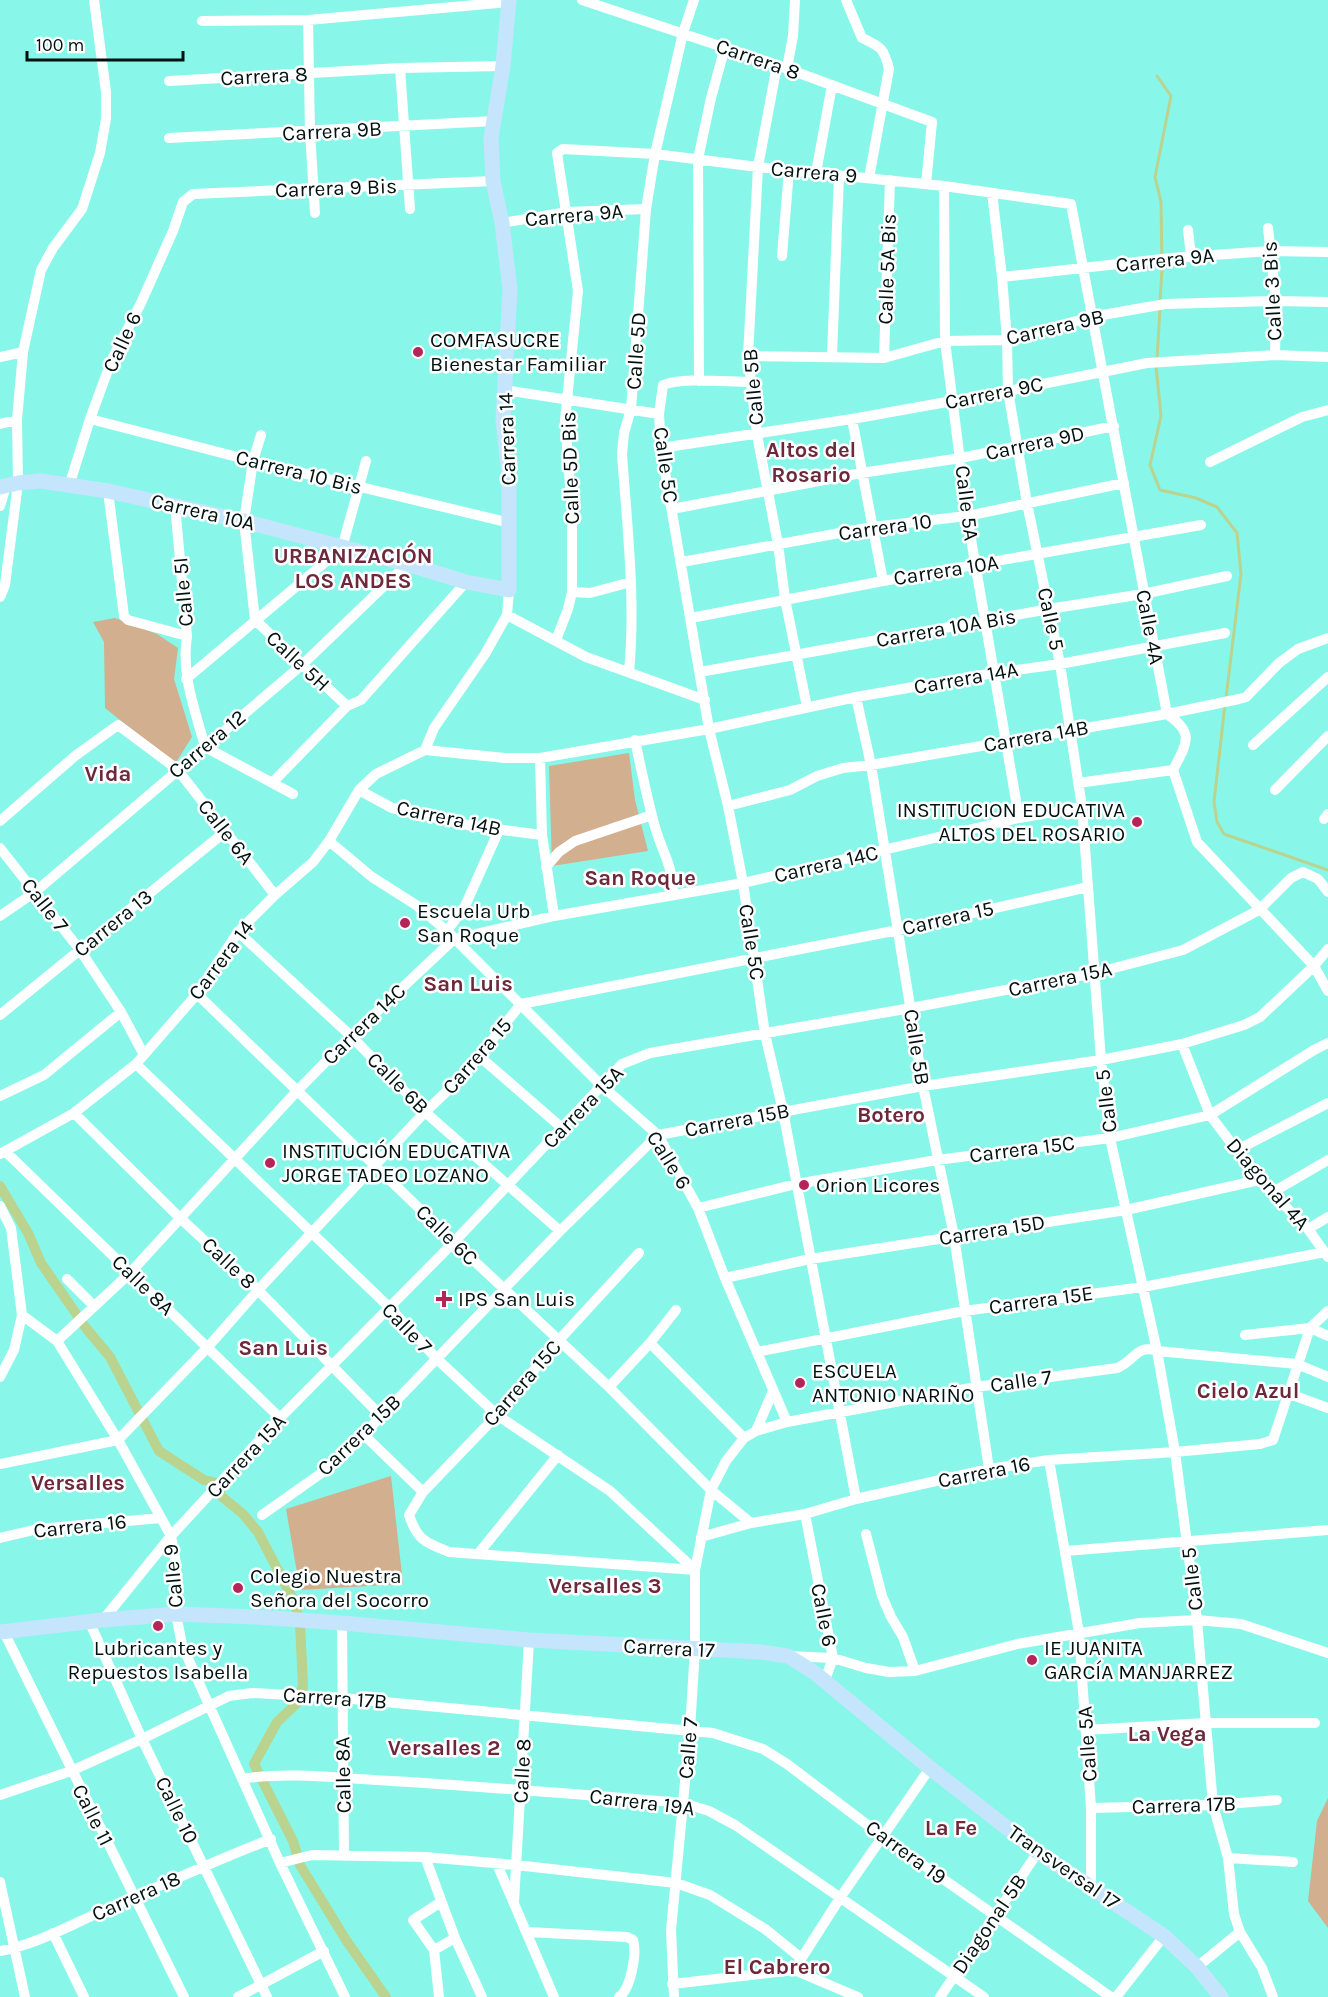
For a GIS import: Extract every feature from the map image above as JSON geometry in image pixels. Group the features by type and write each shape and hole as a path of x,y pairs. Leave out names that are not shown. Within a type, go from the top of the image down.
{"street":[{"path":"0,597 5,585 8,485 23,352 41,270 52,248 82,208 100,153 106,119 106,92 94,0"},
{"name":"Carrera 8","path":"582,0 725,46 932,122 926,184"},
{"name":"Calle 5D","path":"629,672 632,642 631,582 622,454 624,433 631,409 646,209 655,154 682,33 694,0"},
{"name":"Calle 5B","path":"795,0 793,36 782,66 758,167 748,356 757,435 778,544 785,599 807,707"},
{"path":"846,0 862,38 881,48 889,69 869,177"},
{"path":"202,21 308,20 509,1"},
{"name":"Carrera 14","path":"3,1153 74,1113 140,1060 197,994 238,932 275,894 313,862 329,841 359,790 376,774 425,750 434,728 485,654 507,615 510,523 509,475 503,420 510,290 502,223 493,181 491,138 503,66 509,1"},
{"path":"308,20 310,132 315,213"},
{"path":"725,46 698,159 699,381 750,382"},
{"name":"Carrera 8","path":"169,81 400,68 503,66"},
{"path":"400,68 410,209"},
{"path":"816,173 832,85"},
{"name":"Carrera 9B","path":"169,138 494,121"},
{"name":"Carrera 9","path":"557,153 563,149 655,154 944,186 1071,204"},
{"name":"Calle 5D Bis","path":"556,640 572,592 572,510 565,420 578,291 557,153"},
{"path":"782,256 789,170"},
{"path":"832,356 838,175"},
{"name":"Calle 5A Bis","path":"884,358 890,180"},
{"name":"Carrera 9 Bis","path":"183,202 193,194 493,181"},
{"name":"Calle 5A","path":"944,186 945,341 967,516 1019,818"},
{"name":"Calle 5","path":"992,193 1002,277 1008,391 1037,555 1060,664 1082,807 1101,1060 1110,1138 1157,1351 1175,1452 1197,1620 1213,1805 1228,1858 1231,1900 1240,1932 1262,1968 1273,1997"},
{"name":"Calle 6","path":"69,486 112,359 141,303 173,231 183,202"},
{"name":"Calle 4A","path":"1071,204 1167,714 1181,723 1185,734 1186,745 1173,770"},
{"name":"Carrera 9A","path":"502,223 567,212 646,209"},
{"name":"Calle 3 Bis","path":"1268,228 1276,301 1275,355"},
{"path":"1188,230 1191,256"},
{"name":"Carrera 9A","path":"1002,277 1191,256 1270,251 1328,252"},
{"name":"Carrera 9B","path":"748,356 884,358 945,341 1007,340 1091,317 1165,304 1328,302"},
{"path":"0,357 23,352"},
{"name":"Carrera 9C","path":"662,448 852,419 1147,363 1275,355 1328,357"},
{"name":"Calle 5C","path":"699,381 663,385 659,414 662,448 709,729 728,806 743,883 765,1034 783,1111 856,1499"},
{"path":"505,390 659,414"},
{"path":"1210,462 1302,417 1328,410"},
{"name":"Carrera 10 Bis","path":"90,419 253,462 510,523"},
{"path":"852,419 883,581"},
{"path":"0,424 17,420"},
{"name":"Carrera 9D","path":"672,509 861,473 961,458 1114,426"},
{"name":"Calle 5H","path":"261,435 253,462 244,521 255,620 347,706"},
{"path":"293,794 205,747 186,679 342,548 366,461"},
{"name":"Carrera 10A","path":"8,485 40,481 108,491 175,505 407,564 466,582 509,590"},
{"name":"Carrera 10","path":"682,562 872,527 967,516 1124,483"},
{"path":"0,506 8,485"},
{"path":"108,491 124,616 128,620 187,636"},
{"name":"Calle 5I","path":"175,505 187,636 186,679"},
{"name":"Carrera 10A","path":"691,618 883,581 1201,525"},
{"name":"Carrera 12","path":"0,916 34,892 303,664 407,564"},
{"name":"Carrera 10A Bis","path":"700,672 1143,594 1227,576"},
{"path":"272,783 347,706 362,700 466,582"},
{"path":"572,592 590,593 631,582"},
{"path":"507,615 586,657 705,700"},
{"name":"Carrera 14A","path":"709,729 856,697 1060,664 1225,633"},
{"name":"Carrera 14B","path":"728,806 790,790 818,776 843,768 1167,714 1239,699 1246,697 1279,663 1298,649 1328,638"},
{"path":"1253,745 1328,677"},
{"name":"Calle 5B","path":"856,697 871,765 923,1086 954,1236 989,1468"},
{"name":"Calle 6A","path":"0,821 75,756 118,725 177,770 275,894"},
{"path":"425,750 505,758 540,758 709,729"},
{"path":"1275,790 1328,736"},
{"path":"635,740 652,815 670,865 673,894"},
{"path":"540,758 542,835 554,916"},
{"path":"1078,783 1173,770 1197,842 1314,966 1328,991"},
{"name":"Carrera 14B","path":"359,790 392,808 472,826 542,835"},
{"name":"Carrera 14C","path":"57,1341 130,1273 297,1091 450,935 743,883 1019,818 1082,807"},
{"path":"546,867 559,852 575,841 652,815"},
{"path":"450,935 498,830"},
{"name":"Carrera 13","path":"0,1016 226,831"},
{"name":"Calle 6","path":"329,841 372,877 416,905 450,935 601,1085 658,1135 698,1208 772,1391 788,1422"},
{"name":"Calle 7","path":"0,848 80,950 121,1012 140,1060 234,1159 390,1308 437,1359 497,1414 610,1491 696,1570"},
{"name":"Carrera 15A","path":"96,1621 280,1418 454,1242 622,1064 650,1053 911,1008 1095,973 1183,950 1259,910 1291,878 1303,872 1318,879 1328,892"},
{"name":"Carrera 15","path":"118,1440 207,1348 258,1290 425,1112 464,1075 521,1004 898,930 1088,887"},
{"name":"Calle 6B","path":"238,932 351,1036 425,1112 560,1232"},
{"name":"Carrera 15B","path":"262,1515 337,1462 560,1232 658,1135 923,1086 1101,1060 1182,1044 1244,1025 1260,1017 1314,966 1328,949"},
{"name":"Calle 6C","path":"197,994 375,1167 609,1387 711,1490 751,1523"},
{"path":"0,1096 44,1075 121,1012"},
{"name":"Carrera 15C","path":"698,1208 796,1184 937,1160 1110,1138 1210,1115 1304,1055 1328,1043"},
{"name":"Diagonal 4A","path":"1182,1044 1210,1115 1259,1180 1308,1229 1326,1254"},
{"path":"479,1056 562,1128"},
{"path":"1237,1150 1328,1103"},
{"name":"Calle 8","path":"74,1113 258,1290 381,1416"},
{"name":"Calle 8A","path":"3,1153 280,1418"},
{"path":"1273,1192 1328,1160"},
{"name":"Carrera 15D","path":"725,1278 810,1259 1126,1210 1259,1180"},
{"path":"0,1206 11,1228 22,1315 14,1350 0,1377"},
{"path":"1308,1229 1328,1217"},
{"name":"Carrera 15C","path":"478,1554 449,1552 425,1543 413,1528 409,1515 423,1492 497,1414 558,1341 639,1253"},
{"name":"Carrera 15E","path":"757,1352 964,1311 1143,1287 1326,1254"},
{"path":"66,1279 94,1306"},
{"path":"609,1387 650,1343 675,1311"},
{"path":"1328,1311 1310,1328 1287,1393 1328,1408"},
{"name":"Calle 9","path":"22,1315 57,1341 118,1440 171,1536 176,1563 176,1614 182,1645 280,1863 345,1997"},
{"path":"1245,1335 1310,1328 1328,1336"},
{"path":"650,1343 744,1438"},
{"name":"Calle 7","path":"674,1997 671,1930 690,1729 695,1649 696,1570 711,1490 726,1461 744,1438 756,1431 788,1422 840,1412 976,1388 1117,1368 1126,1364 1140,1349 1149,1348 1157,1351 1297,1364 1328,1377"},
{"path":"756,1431 772,1391"},
{"name":"Carrera 16","path":"701,1537 751,1523 805,1514 856,1499 989,1468 1048,1460 1260,1444 1273,1440 1287,1393"},
{"path":"363,1434 423,1492"},
{"path":"0,1464 118,1440"},
{"path":"478,1554 558,1455"},
{"name":"Calle 5A","path":"1048,1460 1079,1633 1090,1808 1091,1886"},
{"name":"Calle 6","path":"805,1514 833,1659 825,1680"},
{"name":"Carrera 16","path":"0,1538 38,1529 161,1518"},
{"path":"1065,1551 1328,1530"},
{"path":"866,1534 882,1596 903,1637 915,1671"},
{"path":"478,1554 696,1570"},
{"name":"Carrera 17","path":"2,1632 176,1614 290,1619 529,1640 761,1652 833,1659 889,1672 915,1671 1017,1644 1079,1633 1140,1623 1197,1620 1241,1624 1328,1653"},
{"name":"Calle 10","path":"96,1621 142,1739 267,1997"},
{"name":"Calle 8A","path":"342,1623 344,1856"},
{"name":"Calle 11","path":"2,1632 184,1997"},
{"name":"Calle 8","path":"514,1902 529,1640"},
{"name":"Transversal 17","path":"788,1656 825,1680 930,1768 1038,1852 1164,1936 1197,1967 1221,1997"},
{"name":"Carrera 17B","path":"0,1796 71,1771 142,1739 209,1704 229,1696 252,1693 342,1698 690,1729"},
{"path":"1086,1730 1205,1723 1315,1723"},
{"name":"Carrera 19","path":"690,1729 721,1735 763,1749 787,1764 882,1836 1114,1997"},
{"path":"794,1970 840,1898 930,1768"},
{"name":"Carrera 19A","path":"242,1779 270,1776 342,1779 521,1789 683,1803 709,1811 735,1825 984,1997"},
{"name":"Carrera 17B","path":"1090,1808 1213,1805 1277,1800"},
{"name":"Carrera 18","path":"0,1951 15,1948 53,1933 204,1865 271,1839"},
{"name":"Diagonal 5B","path":"940,1997 1038,1852"},
{"path":"280,1863 312,1855 425,1857 676,1883 710,1895 765,1929 801,1958"},
{"path":"425,1857 455,1938 482,1997"},
{"path":"1228,1858 1293,1862"},
{"name":"Calle 8","path":"497,1864 554,1997"},
{"path":"0,1882 25,1997"},
{"path":"439,1997 434,1950 413,1920 441,1902"},
{"path":"527,1932 627,1937 633,1940 635,1946 629,1983 622,1995"},
{"path":"1197,1967 1240,1932"},
{"path":"53,1933 84,1997"},
{"path":"1114,1997 1164,1936"},
{"path":"434,1950 455,1938"},
{"path":"238,1997 324,1951"},
{"path":"672,1984 794,1970 858,1997"}],"shaded area":[{"path":"115,618 157,634 178,648 174,679 192,737 175,764 105,708 104,642 93,622"},
{"path":"629,753 635,800 648,851 552,866 549,766"},
{"path":"391,1476 403,1584 300,1590 286,1509"},
{"path":"1328,1798 1328,1928 1308,1901 1317,1821"}],"waterway":[{"path":"1157,76 1171,96 1155,177 1161,202 1160,302"},
{"path":"1157,359 1160,309"},
{"path":"1156,366 1161,416 1150,465 1160,490 1196,498 1217,507 1237,533 1241,574 1226,698"},
{"path":"1225,704 1214,802 1217,822 1224,834 1328,870"},
{"path":"0,1186 28,1233 41,1263 86,1328 110,1357 159,1451 204,1480 217,1483 221,1496 243,1514 258,1532 295,1603 300,1624 303,1686 297,1703 277,1722 254,1764 293,1841 300,1865 346,1940 386,1997"}],"place":[{"name":"COMFASUCRE Bienestar Familiar","path":"418,352"},
{"name":"INSTITUCION EDUCATIVA ALTOS DEL ROSARIO","path":"1137,822"},
{"name":"Escuela Urb San Roque","path":"405,923"},
{"name":"INSTITUCIÓN EDUCATIVA JORGE TADEO LOZANO","path":"270,1163"},
{"name":"Orion Licores","path":"804,1185"},
{"name":"IPS San Luis","path":"444,1299"},
{"name":"ESCUELA ANTONIO NARIÑO","path":"800,1383"},
{"name":"Colegio Nuestra Señora del Socorro","path":"238,1588"},
{"name":"Lubricantes y Repuestos Isabella","path":"158,1626"},
{"name":"IE JUANITA GARCÍA MANJARREZ","path":"1032,1660"}],"district":[{"name":"Altos del Rosario","path":"811,462"},
{"name":"URBANIZACIÓN LOS ANDES","path":"353,568"},
{"name":"Vida","path":"108,774"},
{"name":"San Roque","path":"640,878"},
{"name":"San Luis","path":"468,984"},
{"name":"Botero","path":"891,1115"},
{"name":"San Luis","path":"283,1348"},
{"name":"Cielo Azul","path":"1248,1391"},
{"name":"Versalles","path":"78,1483"},
{"name":"Versalles 3","path":"605,1586"},
{"name":"La Vega","path":"1167,1734"},
{"name":"Versalles 2","path":"444,1748"},
{"name":"La Fe","path":"951,1828"},
{"name":"El Cabrero","path":"777,1967"}]}
